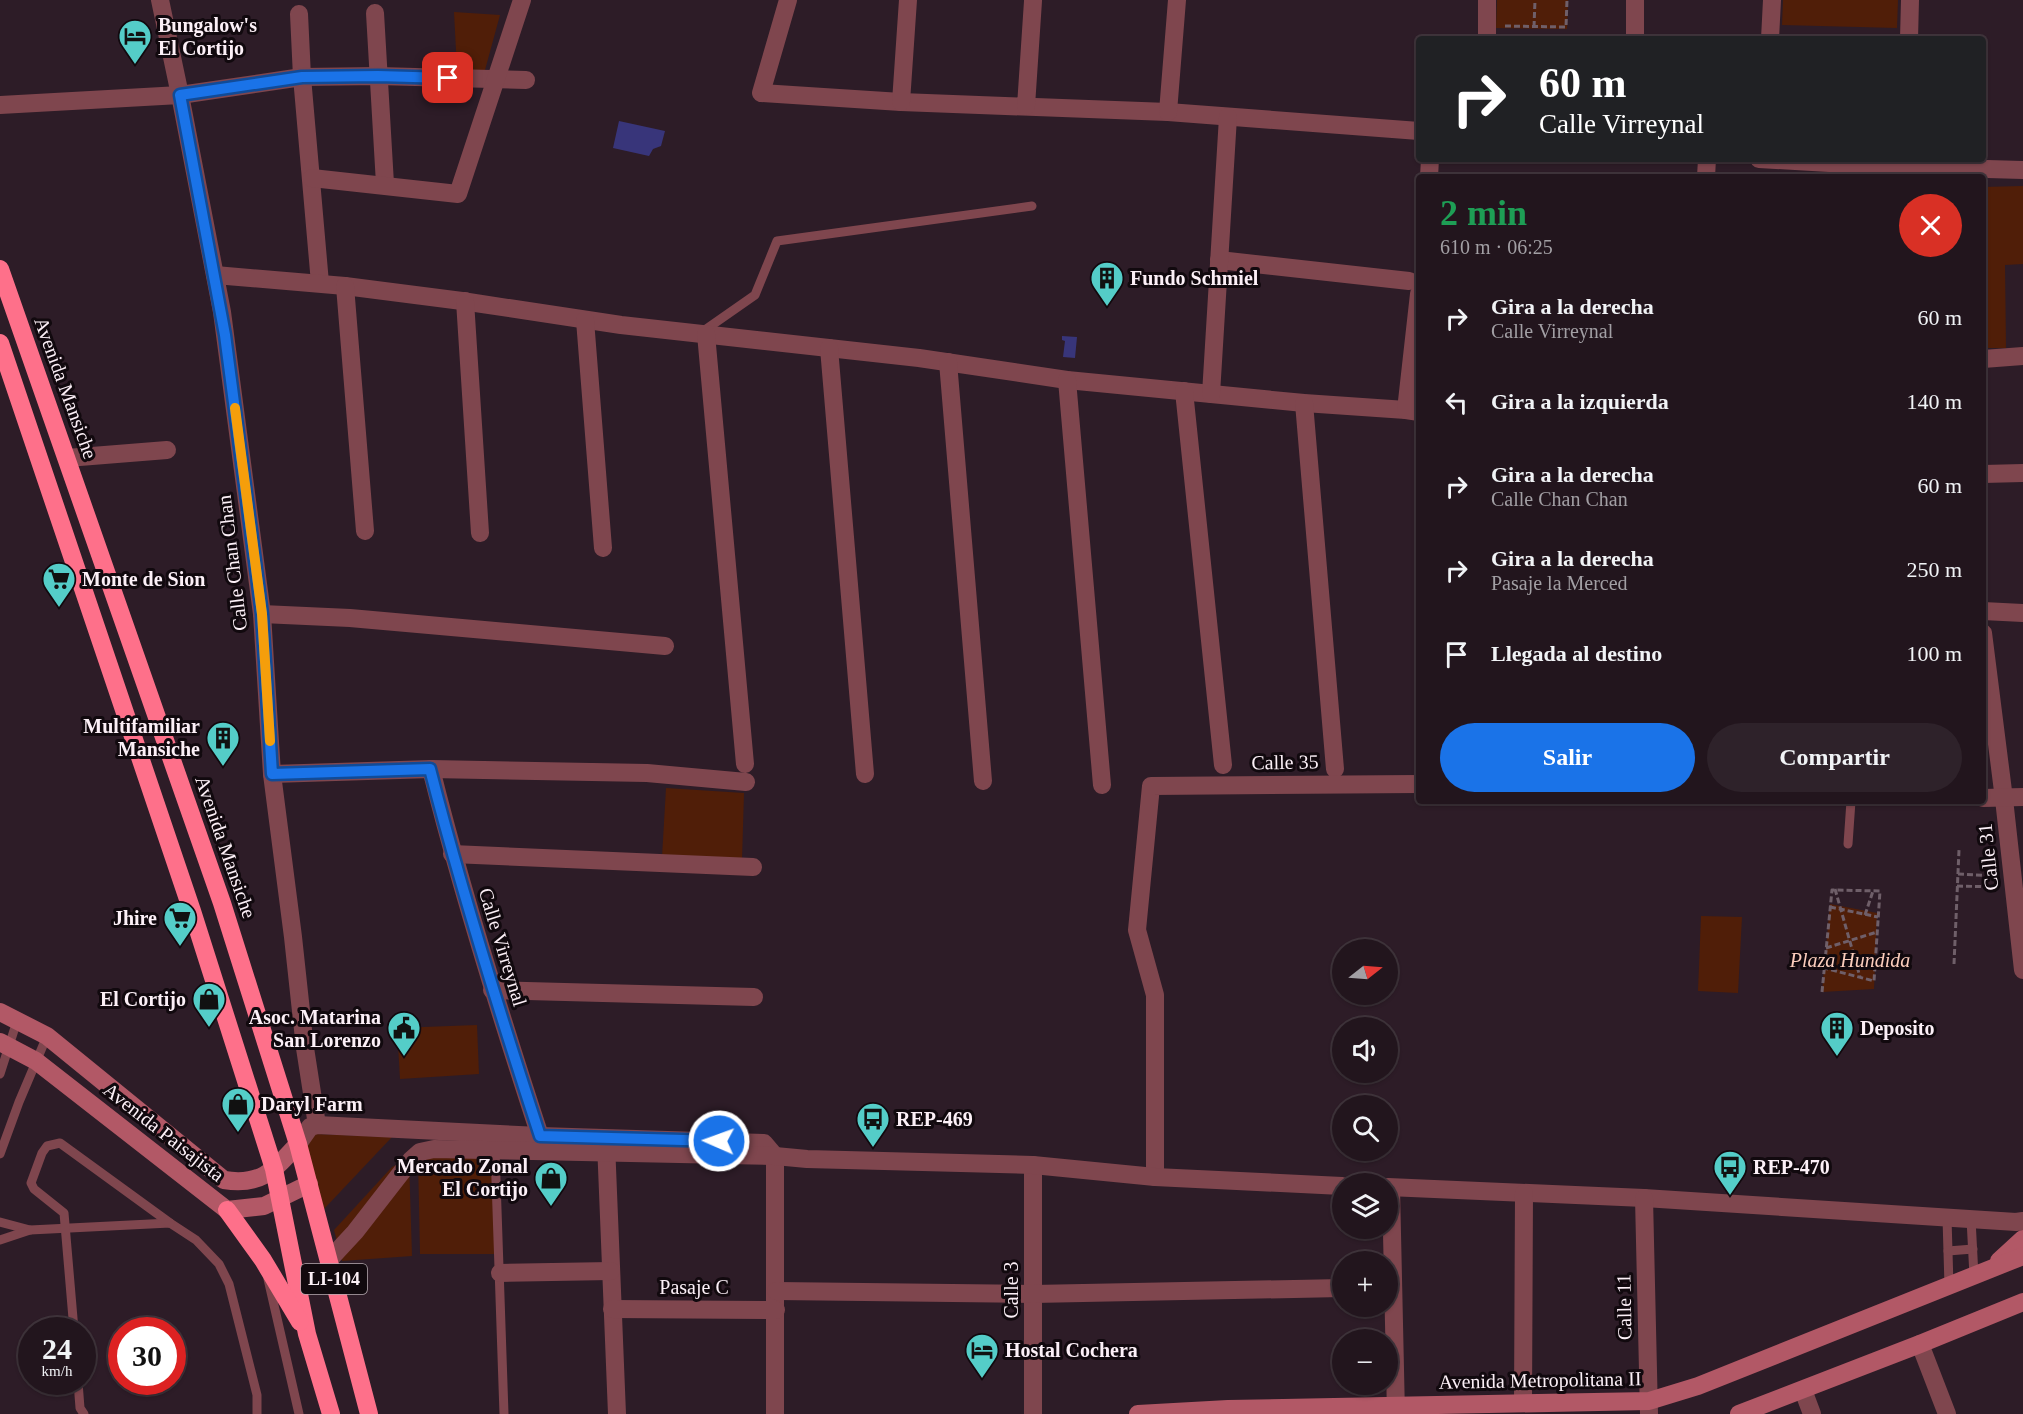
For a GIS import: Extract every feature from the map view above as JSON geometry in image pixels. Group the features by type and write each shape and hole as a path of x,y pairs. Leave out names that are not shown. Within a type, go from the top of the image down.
{"highway":[{"name":"Avenida Mansiche","path":"0,269 222,903 298,1144 369,1414"},
{"name":"LI-104","path":"0,343 192,911 274,1169 307,1334 331,1414"},
{"path":"28,423 52,415"},
{"path":"110,666 136,657"},
{"path":"192,911 222,903"},
{"path":"227,1210 264,1260 307,1334"}],"main road":[{"name":"Avenida Paisajista","path":"0,1012 48,1036 224,1180 253,1181 274,1169 298,1144"},
{"name":"Avenida Paisajista","path":"5,1045 36,1061 227,1210 264,1206 309,1184"},
{"path":"1981,1273 2023,1239"},
{"name":"Avenida Metropolitana II","path":"1138,1414 1228,1409 1396,1410 1523,1403 1649,1407 2023,1256"},
{"path":"1739,1414 2023,1302"}],"street":[{"name":"Calle Chan Chan","path":"160,0 224,324 262,614 272,774 309,1086 317,1125"},
{"path":"312,178 385,184 458,194 522,0"},
{"path":"788,0 761,93 901,102 1168,112 1416,131"},
{"path":"901,102 908,0"},
{"path":"1168,112 1177,0"},
{"path":"1487,0 1492,33"},
{"path":"1635,0 1635,36"},
{"path":"1770,36 1772,0"},
{"path":"1909,36 1910,0"},
{"path":"1026,106 1034,1"},
{"path":"375,13 385,184"},
{"path":"299,14 302,77 320,283"},
{"path":"0,105 180,95 302,77 378,76 526,80"},
{"path":"1211,394 1228,117"},
{"path":"1792,162 1880,172 1907,163 2023,170"},
{"path":"215,275 345,286 465,301 585,320 948,362 1067,380 1304,404 1413,411 1414,288 1219,260"},
{"path":"345,286 366,531"},
{"path":"465,301 480,533"},
{"path":"585,320 603,548"},
{"path":"272,774 430,769 745,773 703,334"},
{"path":"829,348 865,774"},
{"path":"1986,358 2023,356"},
{"path":"948,362 983,781"},
{"path":"1067,380 1102,784"},
{"path":"1184,391 1223,765"},
{"path":"1304,404 1335,769"},
{"path":"67,458 167,450"},
{"path":"1986,474 2023,473"},
{"path":"1986,611 2023,613"},
{"path":"262,614 350,618 665,646"},
{"name":"Calle 31","path":"1986,657 2023,970"},
{"name":"Calle Virreynal","path":"430,769 492,990 540,1136"},
{"name":"Calle 35","path":"1155,1177 1155,995 1137,930 1151,786 1416,784"},
{"path":"1986,798 2023,797"},
{"path":"452,854 753,867"},
{"path":"492,990 754,997"},
{"path":"298,1144 310,1127 317,1125 540,1136 606,1146 807,1159 1033,1165 1155,1177 1332,1185"},
{"path":"329,1260 355,1232 411,1160 420,1152 434,1149 495,1151 606,1146"},
{"path":"606,1146 617,1414"},
{"path":"775,1156 775,1414"},
{"name":"Calle 3","path":"1033,1165 1034,1414"},
{"path":"1398,1187 1644,1198 2023,1221"},
{"path":"1523,1403 1524,1193"},
{"name":"Calle 11","path":"1644,1198 1649,1407"},
{"path":"500,1273 611,1271"},
{"path":"776,1292 1033,1294 1332,1288"},
{"name":"Pasaje C","path":"612,1309 776,1310"},
{"path":"1392,1317 1396,1410"},
{"path":"1920,1344 1947,1414"},
{"path":"1803,1390 1812,1414"}],"lane":[{"path":"703,334 755,295 777,241 1032,206"},
{"path":"1848,844 1851,804"},
{"path":"0,1074 5,1045 17,1021"},
{"path":"0,1154 48,1036"},
{"path":"73,1317 64,1213 34,1189 31,1183 42,1153 47,1146 60,1143 196,1240 219,1264 230,1284 257,1395 257,1414"},
{"path":"495,1151 504,1414"},
{"path":"1947,1218 1949,1286"},
{"path":"1971,1219 1972,1248 1981,1273"},
{"path":"0,1222 30,1230"},
{"path":"0,1240 30,1230 170,1223"},
{"path":"1948,1251 1972,1248"},
{"path":"264,1260 299,1414"},
{"path":"79,1395 80,1408 84,1414"}],"path":[{"path":"1534,27 1535,0"},
{"path":"1492,33 1534,27 1566,27 1567,0"},
{"path":"1954,964 1959,850"},
{"path":"1958,874 2013,882"},
{"path":"1957,886 2013,882"},
{"path":"1824,968 1874,981 1880,891 1835,889"},
{"path":"1822,992 1832,890 1835,889"},
{"path":"1835,889 1860,977"},
{"path":"1865,915 1873,891"},
{"path":"1830,907 1878,917"},
{"path":"1826,948 1877,932"}],"green space":[{"path":"1497,0 1568,0 1567,29 1496,28"},
{"path":"1783,0 1898,0 1897,28 1782,25"},
{"path":"454,12 500,15 485,70 457,70"},
{"path":"2023,186 2023,264 2005,265 2006,348 1986,348 1986,187"},
{"path":"666,788 744,793 742,860 662,857"},
{"name":"Plaza Hundida","path":"1830,904 1877,913 1874,989 1822,992"},
{"path":"1701,916 1742,917 1738,993 1698,991"},
{"path":"477,1025 479,1074 400,1079 397,1028"},
{"path":"314,1134 392,1137 324,1209 305,1145"},
{"path":"491,1157 497,1254 420,1254 418,1158"},
{"path":"409,1159 412,1256 342,1261 334,1230 392,1167"}],"shaded area":[{"path":"619,121 665,131 661,146 653,149 649,156 613,148"},
{"path":"1062,336 1077,337 1075,358 1063,357 1065,341 1062,340"}],"slow traffic":[{"path":"235,408 262,614 270,741"}],"place":[{"name":"Bungalow's El Cortijo","path":"135,65"},
{"name":"Fundo Schmiel","path":"1107,307"},
{"name":"Monte de Sion","path":"59,608"},
{"name":"Multifamiliar Mansiche","path":"223,767"},
{"name":"Jhire","path":"180,947"},
{"name":"El Cortijo","path":"209,1028"},
{"name":"Asoc. Matarina San Lorenzo","path":"404,1057"},
{"name":"Deposito","path":"1837,1057"},
{"name":"Daryl Farm","path":"238,1133"},
{"name":"REP-469","path":"873,1148"},
{"name":"REP-470","path":"1730,1196"},
{"name":"Mercado Zonal El Cortijo","path":"551,1207"},
{"name":"Hostal Cochera","path":"982,1379"}],"route":[{"path":"448,78 302,77 180,95 222,312 262,614 272,774 430,769 492,990 540,1136 719,1141"}]}
